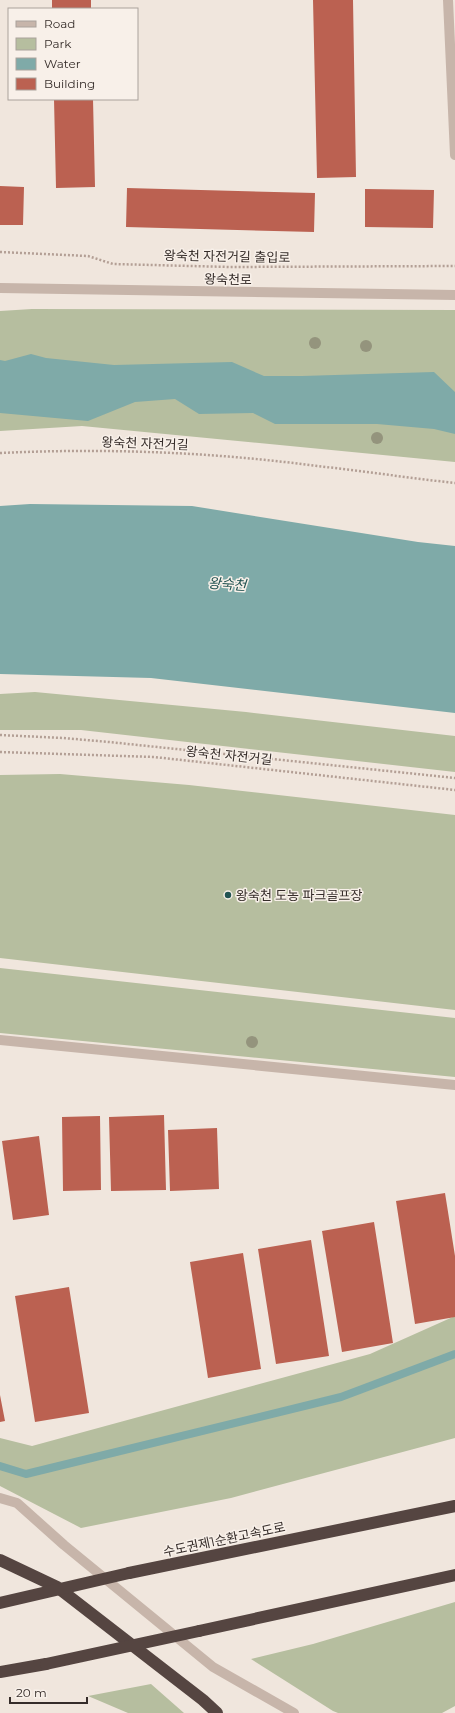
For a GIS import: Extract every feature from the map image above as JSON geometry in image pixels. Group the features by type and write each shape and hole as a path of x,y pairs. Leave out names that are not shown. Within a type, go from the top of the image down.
{"highway":[{"name":"수도권제1순환고속도로","path":"0,1603 129,1573 455,1506"},
{"path":"0,1560 57,1587 203,1700 217,1713"},
{"path":"0,1672 46,1664 455,1575"}],"street":[{"path":"448,0 455,155"},
{"name":"왕숙천로","path":"0,288 455,295"},
{"path":"0,1040 455,1085"},
{"path":"0,1498 17,1503 64,1545 213,1667 294,1713"}],"path":[{"name":"왕숙천 자전거길 출입로","path":"0,252 88,256 113,264 230,267 455,266"},
{"name":"왕숙천 자전거길","path":"0,453 52,450 228,457 455,483"},
{"path":"0,735 109,742 455,778"},
{"name":"왕숙천 자전거길","path":"0,752 154,757 455,790"}],"green space":[{"path":"32,309 455,310 455,462 82,426 0,431 0,311"},
{"path":"35,692 246,712 455,736 455,772 81,730 0,730 0,694"},
{"name":"왕숙천 도농 파크골프장","path":"60,774 189,785 455,815 455,1010 0,958 0,775"},
{"path":"0,968 455,1018 455,1077 0,1033"},
{"path":"455,1316 455,1438 231,1498 81,1528 0,1486 0,1438 32,1446 370,1354"},
{"path":"455,1602 455,1706 442,1713 338,1713 251,1659 313,1644"},
{"path":"151,1684 184,1713 128,1713 88,1696"}],"water":[{"path":"31,354 46,358 114,365 232,362 264,376 434,372 455,392 455,434 434,429 377,424 275,424 253,413 199,414 175,399 135,402 88,421 0,413 0,360 5,361"},
{"name":"왕숙천","path":"30,504 192,506 418,542 455,546 455,713 151,678 0,674 0,506"}],"building":[{"path":"52,0 91,0 91,8 52,8"},
{"path":"313,0 353,0 356,177 317,178"},
{"path":"54,100 93,100 95,187 56,188"},
{"path":"0,186 24,187 23,225 0,225"},
{"path":"127,188 315,193 314,232 126,227"},
{"path":"365,189 434,190 433,228 365,227"},
{"path":"164,1115 166,1190 111,1191 109,1117"},
{"path":"100,1116 101,1190 63,1191 62,1117"},
{"path":"217,1128 219,1189 170,1191 168,1130"},
{"path":"39,1136 49,1215 13,1220 2,1141"},
{"path":"445,1193 455,1256 455,1317 415,1324 396,1201"},
{"path":"374,1222 393,1343 342,1352 322,1231"},
{"path":"311,1240 329,1356 276,1364 258,1249"},
{"path":"243,1253 261,1369 208,1378 190,1262"},
{"path":"69,1287 89,1413 35,1422 15,1296"},
{"path":"0,1395 5,1421 0,1422"}],"waterway":[{"path":"0,1466 26,1474 341,1397 455,1354"}],"place":[{"name":"왕숙천 도농 파크골프장","path":"228,895"}]}
